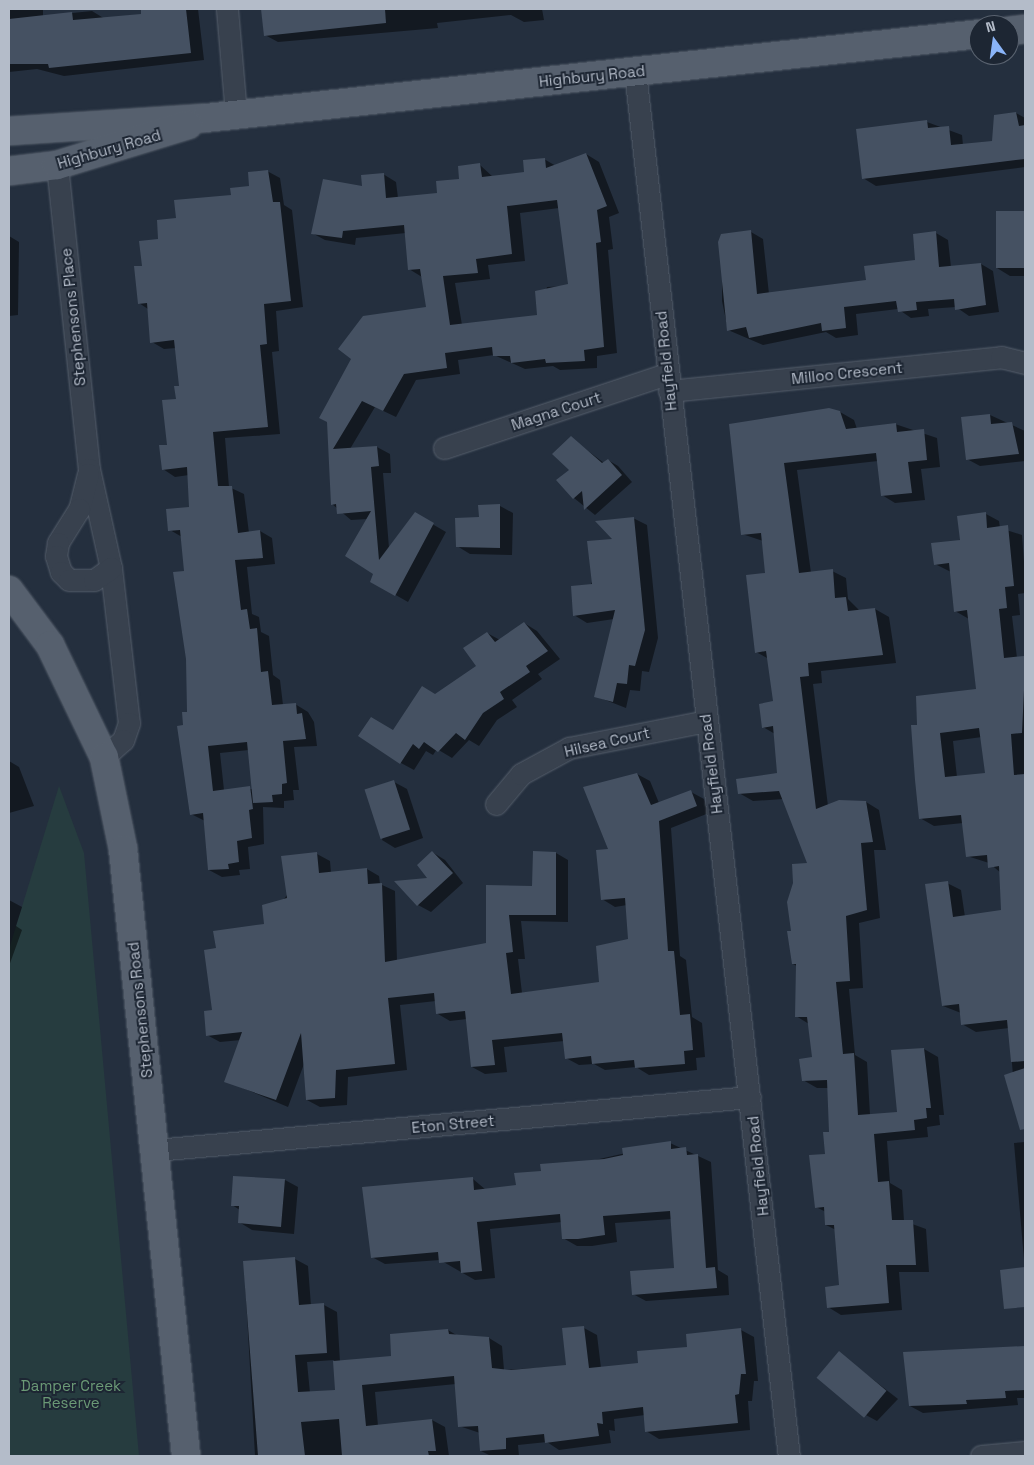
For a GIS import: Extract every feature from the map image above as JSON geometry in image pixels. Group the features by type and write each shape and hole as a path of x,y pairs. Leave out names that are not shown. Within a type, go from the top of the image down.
{"main road":[{"name":"Highbury Road","path":"9,131 54,126 206,118 969,35"},
{"name":"Highbury Road","path":"9,171 57,165 143,142 206,118"},
{"path":"54,126 57,165"},
{"name":"Stephensons Road","path":"9,590 50,645 104,756 123,849 186,1456"}],"street":[{"path":"227,9 236,114"},
{"name":"Hayfield Road","path":"634,72 789,1456"},
{"name":"Stephensons Place","path":"57,165 89,469 111,568 129,723 123,740 104,756"},
{"name":"Milloo Crescent","path":"668,382 1001,357 1025,363"},
{"name":"Magna Court","path":"444,448 668,382"},
{"name":"Stephensons Place","path":"89,469 79,509 58,543 56,556 61,572 69,580 94,580 111,568"},
{"name":"Hilsea Court","path":"496,804 521,774 569,748 706,722"},
{"name":"Eton Street","path":"155,1150 750,1097"},
{"path":"981,1456 1025,1452"}],"green space":[{"name":"Damper Creek Reserve","path":"59,786 84,853 139,1456 9,1456 9,949"}],"building":[{"path":"141,9 186,9 191,53 49,68 48,64 9,64 9,19 72,12 73,20 141,14"},
{"path":"261,9 385,9 386,23 264,36"},
{"path":"1016,112 1019,126 1025,125 1025,159 862,179 856,129 927,120 928,128 949,126 951,145 992,141 994,115"},
{"path":"586,153 607,206 597,210 601,242 596,243 604,347 584,350 585,361 546,363 545,359 511,363 510,356 493,356 492,347 445,353 447,368 404,374 383,411 362,401 333,449 377,446 379,466 371,467 379,560 415,512 434,523 395,596 370,582 373,574 345,556 371,511 337,514 336,504 331,505 327,422 319,418 351,359 338,349 363,316 426,307 420,269 408,270 404,225 343,231 342,238 311,234 323,179 362,186 361,175 384,173 386,198 437,193 436,181 459,179 458,166 480,163 482,177 524,172 523,160 545,158 546,168","holes":["557,200 568,284 535,291 537,315 450,325 443,276 478,273 476,259 512,254 507,206"]},
{"path":"268,170 273,202 280,202 291,301 264,304 267,344 260,345 268,427 213,432 218,486 232,486 238,533 260,530 263,558 235,560 241,610 247,609 250,629 257,628 261,672 268,671 272,705 296,703 297,714 302,713 306,739 283,741 287,783 282,784 282,794 272,795 273,802 253,803 247,742 208,746 213,791 250,786 253,809 249,810 252,838 237,841 239,862 228,864 229,869 208,870 203,813 190,815 177,726 183,725 182,712 187,712 186,659 173,572 184,571 180,530 168,531 166,509 189,507 187,467 162,470 159,445 167,445 162,400 176,399 174,386 179,386 174,340 150,343 147,303 138,304 134,266 142,266 139,241 158,239 157,220 176,218 174,200 231,195 230,188 249,186 248,172"},
{"path":"996,211 1025,211 1025,268 996,268"},
{"path":"751,230 757,294 866,280 864,266 915,260 913,234 936,231 939,267 981,263 986,305 955,310 954,299 916,302 917,310 898,312 896,301 844,307 846,328 822,331 821,323 749,338 746,327 727,331 718,242 721,234"},
{"path":"829,408 840,411 846,429 896,423 897,432 924,429 927,460 908,462 912,493 881,496 876,453 784,463 799,573 833,569 835,598 846,597 848,611 875,608 883,655 808,663 809,676 800,677 816,809 839,800 866,801 873,842 861,843 867,910 846,916 850,981 836,982 843,1054 854,1053 858,1115 897,1112 891,1050 924,1048 931,1108 926,1108 927,1118 914,1120 915,1130 874,1134 878,1182 889,1181 892,1220 913,1220 916,1265 886,1265 889,1303 827,1308 825,1287 839,1285 834,1225 825,1225 824,1207 815,1208 809,1155 825,1154 823,1132 829,1132 827,1080 802,1081 799,1059 812,1057 807,1017 795,1017 796,964 792,964 787,931 791,931 787,902 793,883 792,864 807,863 779,791 738,794 736,779 777,773 773,726 762,728 759,704 773,701 766,651 755,653 746,575 765,573 761,533 741,535 729,424"},
{"path":"990,414 991,424 1012,422 1019,454 966,460 961,417"},
{"path":"571,436 602,463 608,459 622,475 584,510 582,491 573,499 556,480 569,470 552,454"},
{"path":"500,504 500,548 456,547 455,518 479,517 478,505"},
{"path":"986,512 987,528 1008,525 1014,586 1005,587 1007,608 999,609 1004,658 1024,656 1025,669 1022,733 1011,734 1014,775 1025,774 1025,1061 1011,1062 1007,1020 961,1025 959,1004 942,1006 925,884 948,881 953,917 1001,910 999,866 988,868 987,855 966,857 961,815 919,819 911,725 917,725 916,696 976,689 967,610 954,612 949,563 934,565 931,543 960,540 957,516","holes":["979,728 985,773 945,777 940,733"]},
{"path":"634,517 645,630 635,666 629,665 627,684 617,683 613,702 594,697 615,610 573,616 571,586 592,584 587,541 612,539 595,521"},
{"path":"524,622 548,651 526,666 530,672 500,692 504,699 483,713 465,740 456,733 438,752 424,742 419,749 413,744 400,764 358,736 371,717 393,730 422,686 435,694 476,666 463,648 487,632 495,642"},
{"path":"637,773 651,805 691,790 697,806 659,821 668,951 674,951 680,1015 690,1014 693,1050 684,1051 685,1064 635,1068 634,1060 592,1064 591,1056 565,1059 562,1033 492,1040 495,1065 471,1067 465,1011 436,1014 434,993 388,998 395,1064 336,1070 335,1098 306,1100 301,1033 276,1100 224,1082 242,1032 206,1036 204,1011 212,1010 204,950 216,948 213,931 264,924 262,905 287,898 281,856 317,852 319,873 367,868 368,884 382,883 385,962 486,943 486,885 532,886 533,851 556,852 556,915 509,915 513,952 506,953 511,994 599,982 596,946 628,939 625,898 601,900 596,850 608,849 583,787"},
{"path":"394,780 410,829 381,839 365,790"},
{"path":"432,851 453,873 417,906 394,881 427,878 417,865"},
{"path":"1025,1068 1025,1129 1020,1130 1004,1075"},
{"path":"671,1141 671,1149 686,1147 687,1155 698,1154 706,1268 715,1267 717,1288 632,1295 630,1271 674,1268 670,1211 603,1216 605,1235 578,1239 562,1239 560,1214 477,1222 482,1271 461,1273 460,1261 439,1263 438,1252 371,1258 362,1187 473,1177 474,1190 516,1185 514,1173 541,1171 540,1164 604,1159 623,1155 622,1148"},
{"path":"233,1176 285,1179 281,1227 238,1223 239,1206 231,1206"},
{"path":"295,1257 299,1305 324,1303 327,1353 295,1355 298,1392 335,1390 333,1361 391,1356 390,1334 448,1329 449,1334 489,1337 492,1368 511,1370 566,1365 562,1328 584,1326 589,1368 638,1363 637,1351 687,1347 686,1334 741,1328 746,1374 741,1374 739,1394 735,1395 738,1423 645,1432 643,1407 602,1412 603,1424 597,1423 599,1436 545,1443 544,1434 506,1438 506,1449 480,1451 478,1426 458,1427 454,1376 362,1385 366,1426 432,1419 436,1451 428,1451 429,1456 342,1456 339,1419 301,1422 305,1456 258,1456 243,1261"},
{"path":"1025,1267 1025,1307 1004,1309 1000,1270"},
{"path":"1025,1346 1025,1390 1005,1391 1006,1398 966,1400 967,1404 909,1406 903,1352"},
{"path":"839,1351 886,1391 864,1418 817,1378"}]}
